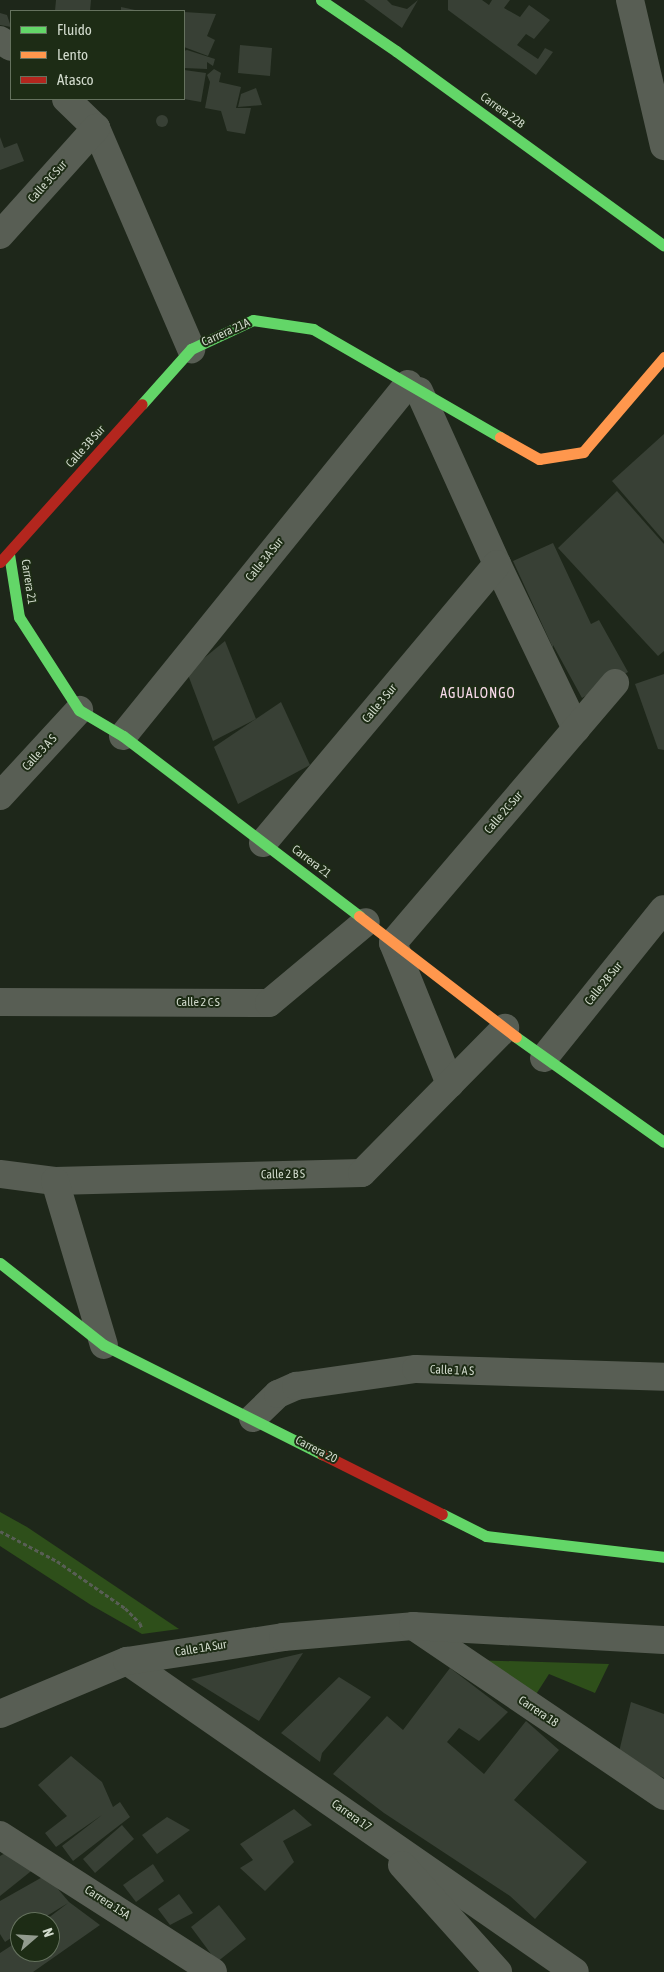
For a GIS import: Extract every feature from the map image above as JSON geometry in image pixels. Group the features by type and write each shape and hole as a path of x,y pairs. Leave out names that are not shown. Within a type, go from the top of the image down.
{"street":[{"name":"Carrera 22B","path":"321,0 396,51 664,246"},
{"path":"630,0 664,146"},
{"name":"Carrera 21A","path":"67,100 96,128 191,349 253,320 313,329 539,459 583,452 664,357"},
{"name":"Calle 3C Sur","path":"0,236 96,128"},
{"name":"Calle 3B Sur","path":"0,562 191,349"},
{"path":"413,388 576,729"},
{"name":"Calle 3A Sur","path":"123,736 413,388"},
{"name":"Carrera 21","path":"9,554 19,617 79,710 123,736 544,1058 664,1142"},
{"name":"Calle 3 Sur","path":"263,843 497,564"},
{"name":"Calle 2C Sur","path":"393,943 615,683"},
{"name":"Calle 3 A S","path":"0,796 79,710"},
{"name":"Calle 2B Sur","path":"544,1058 664,910"},
{"name":"Calle 2 C S","path":"0,1002 269,1003 366,922"},
{"path":"393,943 450,1084"},
{"name":"Calle 2 B S","path":"0,1174 55,1181 362,1174 505,1028"},
{"path":"55,1181 104,1345"},
{"name":"Carrera 20","path":"0,1263 104,1345 486,1536 664,1557"},
{"name":"Calle 1 A S","path":"253,1418 278,1394 296,1386 416,1370 664,1377"},
{"path":"413,1626 664,1640"},
{"name":"Calle 1A Sur","path":"0,1714 127,1661 283,1637 413,1626"},
{"name":"Carrera 18","path":"413,1626 664,1796"},
{"name":"Carrera 17","path":"127,1661 575,1972"},
{"path":"372,1831 498,1972"},
{"name":"Carrera 15A","path":"0,1835 213,1972"}],"path":[{"path":"0,1531 57,1561 125,1608 140,1623 154,1657"}],"green space":[{"path":"0,1512 27,1527 179,1629 142,1634 91,1605 0,1546"},
{"path":"469,1660 609,1664 595,1693 549,1674 533,1699"}],"building":[{"path":"56,0 91,0 90,10 55,10"},
{"path":"364,0 387,0 392,5 407,9 418,0 402,28"},
{"path":"448,0 482,0 489,5 492,0 510,0 504,8 520,17 529,5 550,20 534,39 526,34 517,45 538,59 545,48 553,52 536,75 448,10"},
{"path":"121,7 135,10 121,10"},
{"path":"185,12 216,14 207,36 215,40 208,56 185,47"},
{"path":"0,13 7,15 10,27 0,25"},
{"path":"240,45 272,48 270,76 238,73"},
{"path":"185,51 215,59 213,66 207,62 207,69 185,68"},
{"path":"214,69 221,73 219,82 241,87 236,108 251,108 245,134 227,131 221,111 205,108 210,82 207,75"},
{"path":"185,70 206,73 201,102 185,99"},
{"path":"256,88 262,105 238,107 241,94"},
{"path":"160,115 164,115 168,121 164,127 160,127 156,123 156,119"},
{"path":"0,137 4,148 17,143 24,161 0,170"},
{"path":"664,434 664,541 612,481"},
{"path":"617,491 664,544 664,651 658,656 558,548"},
{"path":"553,543 591,624 599,620 628,672 582,698 553,645 553,648 513,561"},
{"path":"225,641 256,719 213,741 187,672"},
{"path":"664,674 664,750 658,749 635,684"},
{"path":"281,702 310,765 238,804 214,747"},
{"path":"303,1653 259,1721 191,1679"},
{"path":"450,1668 508,1712 479,1741 459,1728 447,1742 484,1774 526,1721 559,1750 514,1800 587,1862 535,1919 510,1896 384,1813 333,1774 387,1716 403,1730"},
{"path":"339,1677 371,1697 322,1753 320,1762 281,1733"},
{"path":"631,1702 664,1714 664,1778 618,1756"},
{"path":"71,1756 102,1782 113,1807 120,1802 130,1817 73,1861 62,1846 102,1815 56,1847 45,1833 67,1816 38,1785"},
{"path":"294,1809 312,1825 283,1841 294,1862 265,1891 240,1868 253,1860 240,1844"},
{"path":"167,1817 190,1830 157,1854 142,1835"},
{"path":"122,1825 134,1839 95,1873 83,1859"},
{"path":"12,1849 35,1868 0,1896 0,1856"},
{"path":"153,1864 164,1881 136,1902 123,1885"},
{"path":"46,1875 69,1902 100,1925 60,1953 60,1912 56,1912 68,1903 53,1912 10,1912 10,1939 5,1942 0,1934 0,1901"},
{"path":"179,1894 193,1913 170,1925 158,1909"},
{"path":"219,1905 246,1939 217,1962 191,1927"},
{"path":"10,1946 10,1962 47,1962 33,1972 0,1972 0,1953"}],"traffic: fast":[{"path":"321,0 396,51 664,246"},
{"path":"142,404 191,349 253,320 313,329 500,437"},
{"path":"9,554 19,617 79,710 123,736 359,916"},
{"path":"516,1037 664,1142"},
{"path":"0,1263 104,1345 322,1454"},
{"path":"442,1514 486,1536 664,1557"}],"traffic: slow":[{"path":"500,437 539,459 583,452 664,357"},
{"path":"359,916 516,1037"}],"traffic: jam":[{"path":"0,562 142,404"},
{"path":"322,1454 442,1514"}],"district":[{"name":"AGUALONGO","path":"478,693"}]}
